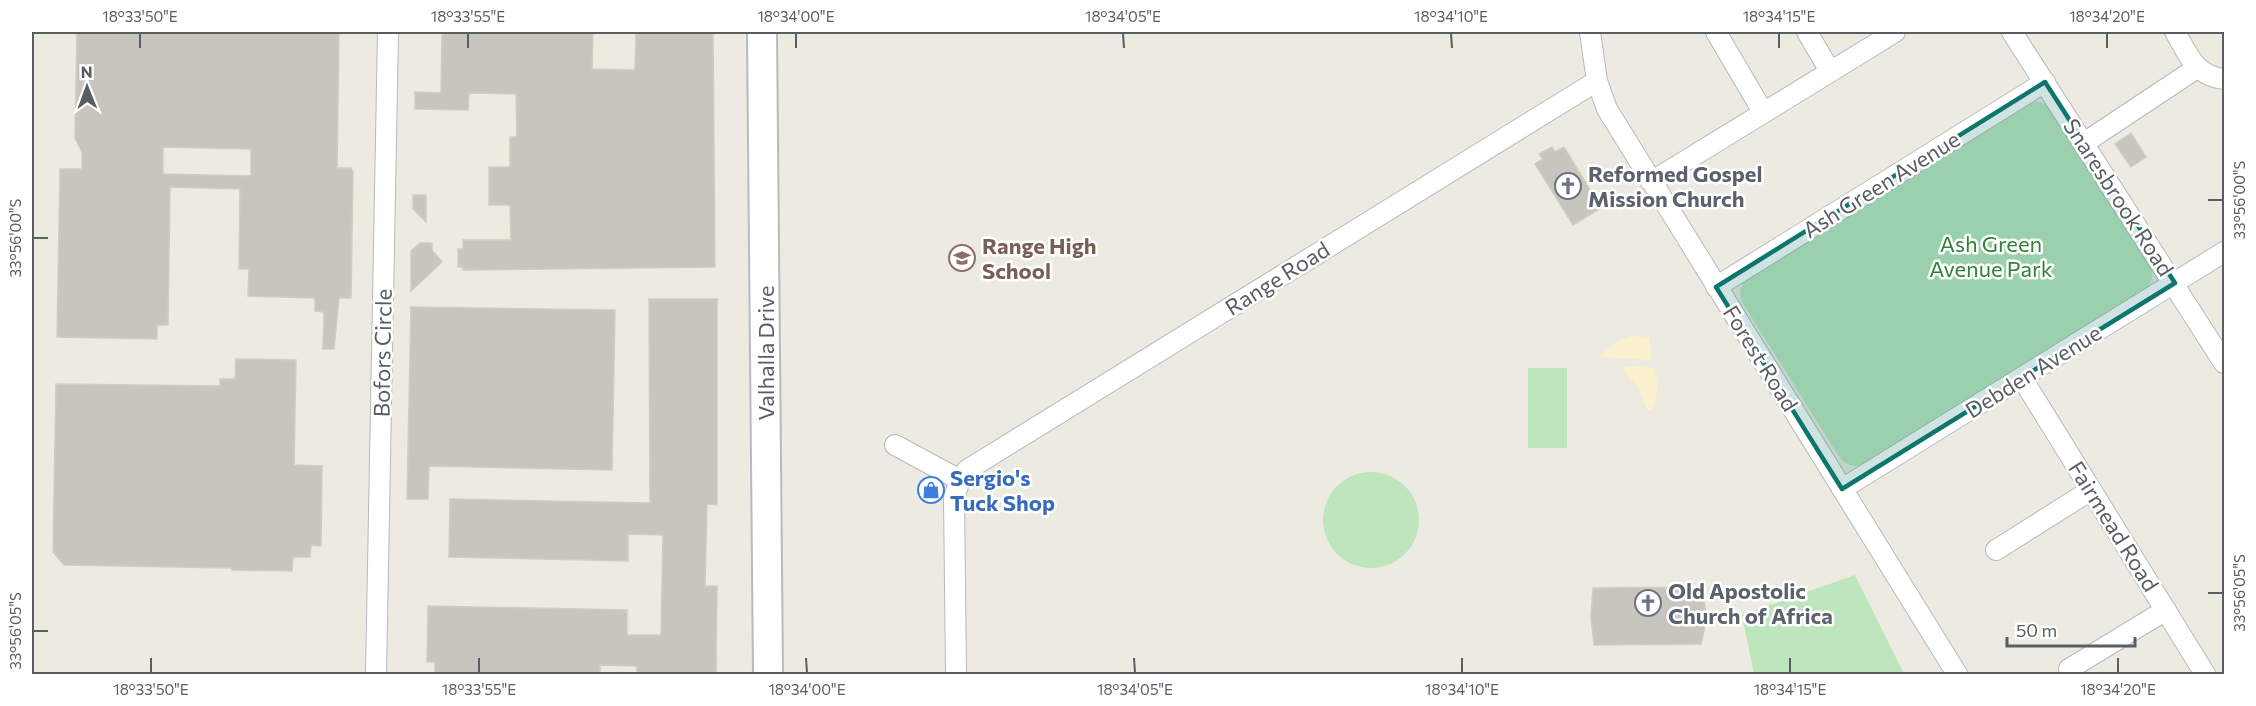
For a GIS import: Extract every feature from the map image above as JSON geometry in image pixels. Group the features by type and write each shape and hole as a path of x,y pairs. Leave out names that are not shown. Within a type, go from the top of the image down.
{"main road":[{"name":"Valhalla Drive","path":"762,32 768,675"}],"street":[{"name":"Bofors Circle","path":"376,675 388,32"},
{"name":"Forest Road","path":"1590,32 1597,81 1607,109 1957,675"},
{"path":"1716,32 1763,112"},
{"path":"1807,32 1830,71"},
{"path":"1651,182 1895,32"},
{"name":"Snaresbrook Road","path":"2012,32 2175,283 2224,363"},
{"path":"2175,32 2197,69 2224,79"},
{"path":"2084,143 2197,69"},
{"name":"Range Road","path":"960,480 967,470 977,463 1597,81"},
{"name":"Ash Green Avenue","path":"1716,287 2045,82"},
{"name":"Debden Avenue","path":"1842,489 2224,252"},
{"name":"Fairmead Road","path":"2022,378 2205,675"},
{"path":"895,445 960,480 954,497 956,675"},
{"path":"1996,550 2091,490"},
{"path":"2069,669 2166,610"}],"highlighted area":[{"path":"2045,82 2175,283 1842,489 1716,287"}],"green space":[{"name":"Ash Green Avenue Park","path":"2032,101 2052,107 2151,265 2152,279 2149,285 2145,290 1864,465 1848,464 1840,458 1742,302 1740,294 1744,281 2025,103"},
{"path":"1528,368 1567,368 1567,448 1528,448"},
{"path":"1371,472 1389,476 1405,486 1415,502 1419,520 1415,538 1405,554 1389,564 1371,568 1353,564 1337,554 1327,538 1323,520 1327,502 1337,486 1353,476"},
{"path":"1855,575 1904,674 1754,674 1742,615"}],"sand":[{"path":"1634,336 1649,337 1652,360 1599,357 1617,341"},
{"path":"1624,366 1655,368 1658,390 1652,410 1647,410 1638,387 1623,370"}],"building":[{"path":"77,32 339,32 337,168 351,168 353,173 351,298 339,298 334,349 323,349 324,312 315,311 315,298 248,296 249,269 239,269 240,189 170,187 168,325 157,325 157,339 57,337 60,169 82,169 82,152 75,138","holes":["163,147 251,149 251,176 163,174"]},
{"path":"442,32 593,32 592,69 635,70 636,32 713,32 715,267 463,270 463,267 458,267 458,249 463,249 463,240 511,240 510,205 489,205 489,167 510,167 510,137 517,137 516,94 469,93 468,110 415,109 415,92 441,93"},
{"path":"2131,133 2146,157 2131,167 2115,144"},
{"name":"Reformed Gospel Mission Church","path":"1552,147 1555,152 1564,147 1601,208 1573,225 1535,164 1543,159 1539,154"},
{"path":"413,195 426,195 426,222 413,209"},
{"path":"420,243 432,243 432,250 442,262 411,291 411,251"},
{"path":"649,299 717,299 717,505 707,504 705,586 717,586 716,675 637,675 637,666 600,665 600,675 435,675 435,662 427,662 428,606 627,610 627,635 661,635 663,535 628,534 628,561 449,557 450,499 650,503"},
{"path":"411,307 615,310 612,470 429,466 428,499 407,499"},
{"path":"236,359 296,360 294,465 322,466 321,546 311,545 310,557 293,557 292,571 64,565 53,552 56,384 220,386 220,379 235,379"},
{"name":"Old Apostolic Church of Africa","path":"1701,587 1707,617 1701,644 1594,645 1591,617 1593,588"}],"place":[{"name":"Reformed Gospel Mission Church","path":"1568,186"},
{"name":"Range High School","path":"962,258"},
{"name":"Sergio's Tuck Shop","path":"931,490"},
{"name":"Old Apostolic Church of Africa","path":"1648,603"}]}
